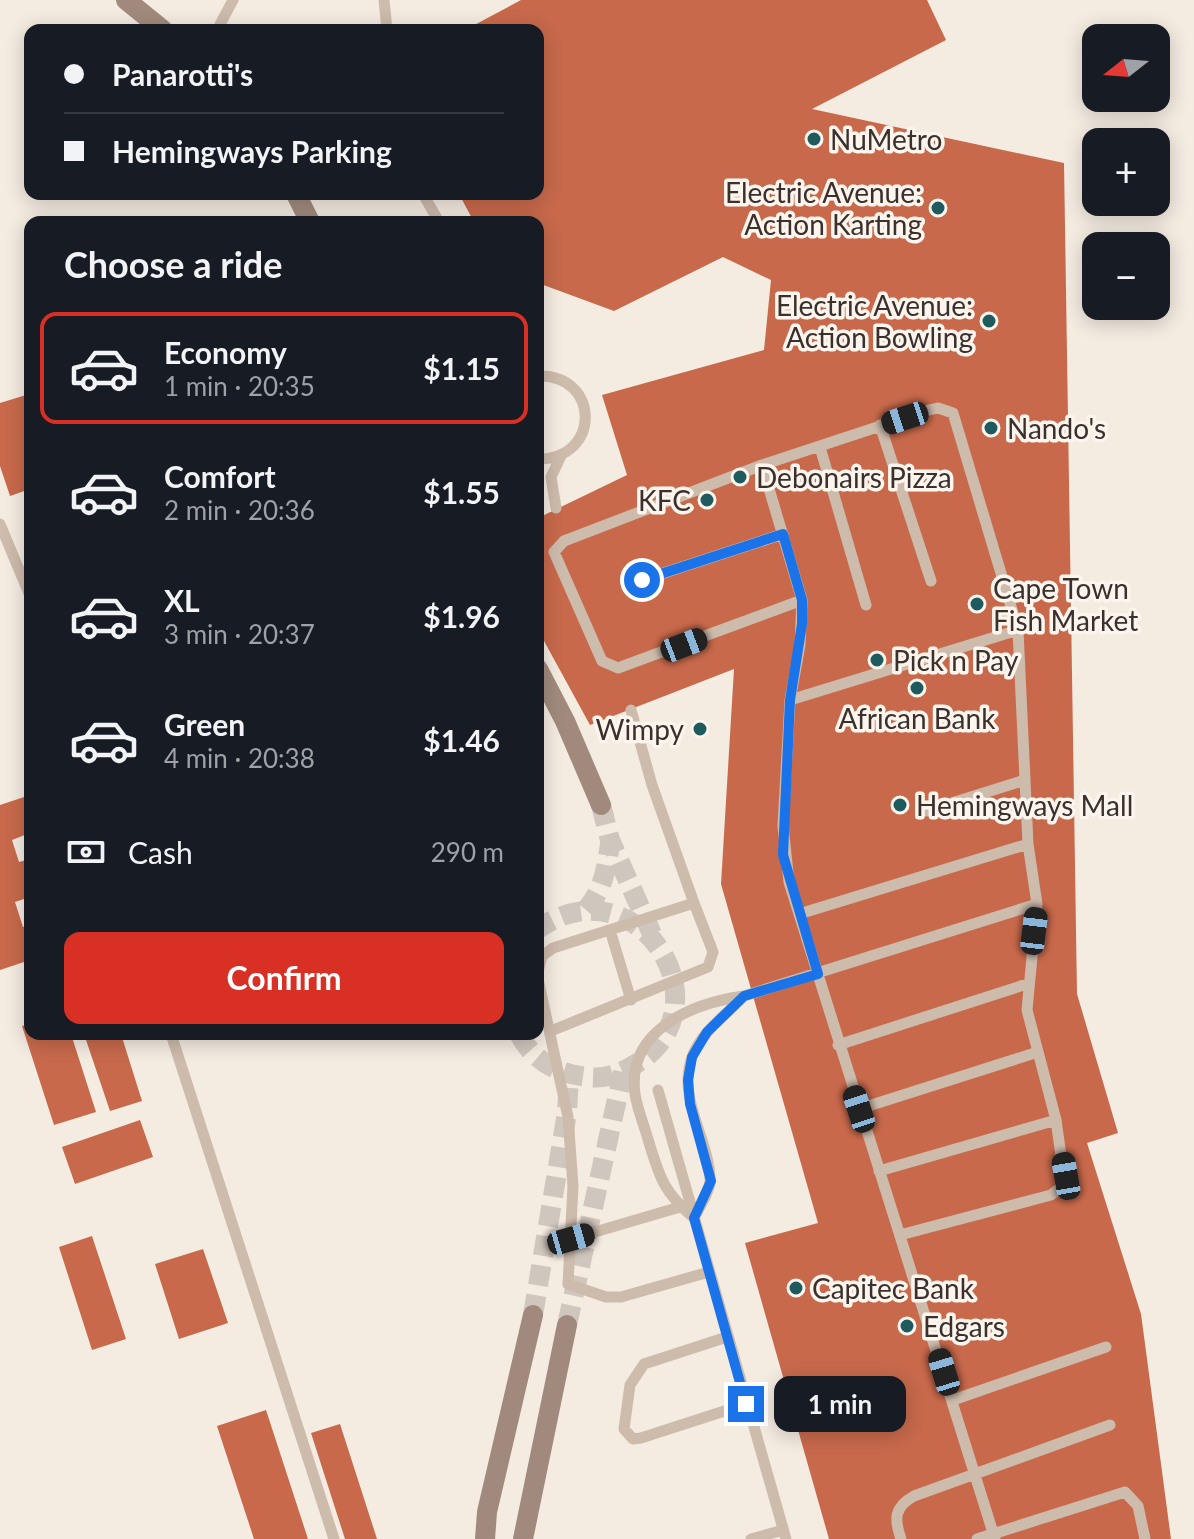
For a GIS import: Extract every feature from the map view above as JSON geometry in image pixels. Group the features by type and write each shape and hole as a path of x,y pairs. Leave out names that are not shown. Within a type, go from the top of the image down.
{"main road":[{"path":"126,0 156,24"},
{"path":"544,681 601,805"},
{"path":"485,1539 487,1512 533,1315"},
{"path":"523,1539 567,1325"}],"lane":[{"path":"220,24 233,0"},
{"path":"384,0 386,24"},
{"path":"544,377 562,380 580,395 584,406 584,430 571,449 561,456 544,458"},
{"path":"802,600 618,668 602,661 554,552 564,541 762,465 938,408 953,413 1018,630 1028,844 1037,904 1027,984 1027,1010 1056,1120 1066,1176 1061,1190 900,1235"},
{"path":"880,425 931,581"},
{"path":"820,447 866,605"},
{"path":"556,508 551,477 561,456"},
{"path":"762,465 802,600 800,645 790,700 783,855 838,1045 995,1536"},
{"path":"0,524 24,582"},
{"path":"642,580 783,534"},
{"path":"790,700 1018,630"},
{"path":"551,1031 698,973 712,962 713,952 652,785 631,710"},
{"path":"926,811 1025,780"},
{"path":"799,914 1028,844"},
{"path":"544,955 553,948 694,903"},
{"path":"694,1218 669,1197 657,1169 634,1093 636,1069 660,1026 710,1001 744,996 1037,904"},
{"path":"610,930 631,1000"},
{"path":"838,1045 1027,984"},
{"path":"694,1218 711,1181 690,1104 688,1080 692,1057 707,1032 744,996"},
{"path":"544,1003 568,1117 573,1186 568,1284 606,1297 644,1293 709,1272"},
{"path":"173,1040 334,1539"},
{"path":"859,1109 1038,1052"},
{"path":"658,1090 785,1534 751,1539"},
{"path":"879,1171 1056,1120"},
{"path":"571,1239 680,1207"},
{"path":"727,1337 657,1357 644,1364 630,1385 624,1429 633,1439 641,1438 746,1404"},
{"path":"953,1400 1106,1347"},
{"path":"901,1539 895,1517 904,1502 1110,1425"},
{"path":"977,1539 995,1536 1112,1493 1125,1492 1138,1506 1145,1539"}],"building":[{"name":"Hemingways Mall","path":"521,0 927,0 946,40 812,109 1064,163 1077,994 1118,1133 1087,1143 1141,1314 1171,1539 829,1539 745,1243 818,1223 721,884 734,669 590,725 544,641 544,515 627,475 602,395 764,350 771,280 723,257 614,311 544,285 544,216 471,216 462,200 544,200 544,24 476,24"},
{"path":"24,396 24,491 10,496 0,466 0,403"},
{"path":"24,797 24,835 12,840 19,862 24,861 24,899 15,902 24,927 24,962 0,970 0,805"},
{"path":"27,1040 73,1040 96,1112 54,1125"},
{"path":"86,1040 123,1040 142,1101 110,1111"},
{"path":"140,1120 153,1157 75,1184 62,1147"},
{"path":"92,1236 126,1339 92,1350 59,1247"},
{"path":"203,1249 228,1323 179,1339 155,1264"},
{"path":"266,1410 308,1539 254,1539 217,1426"},
{"path":"340,1424 377,1539 345,1539 311,1433"}],"tunnel":[{"path":"601,805 610,840 652,934"},
{"path":"586,910 603,880 610,844"},
{"path":"523,1040 539,1059 557,1069 577,1075 606,1076 634,1065 662,1040 674,1010 673,978 660,949 638,926 609,913 575,912 544,926"},
{"path":"567,1325 623,1072"},
{"path":"533,1315 567,1113 569,1075"}],"place":[{"name":"NuMetro","path":"814,139"},
{"name":"Electric Avenue: Action Karting","path":"938,208"},
{"name":"Electric Avenue: Action Bowling","path":"989,321"},
{"name":"Nando's","path":"991,428"},
{"name":"Debonairs Pizza","path":"740,477"},
{"name":"KFC","path":"707,500"},
{"name":"Cape Town Fish Market","path":"977,604"},
{"name":"Pick n Pay","path":"877,660"},
{"name":"African Bank","path":"917,688"},
{"name":"Wimpy","path":"700,729"},
{"name":"Hemingways Mall","path":"900,805"},
{"name":"Capitec Bank","path":"796,1288"},
{"name":"Edgars","path":"907,1326"}],"route":[{"path":"642,580 783,534 802,600 800,645 790,700 783,855 818,974 744,996 707,1032 692,1057 688,1080 690,1104 711,1181 694,1218 746,1404"}]}
